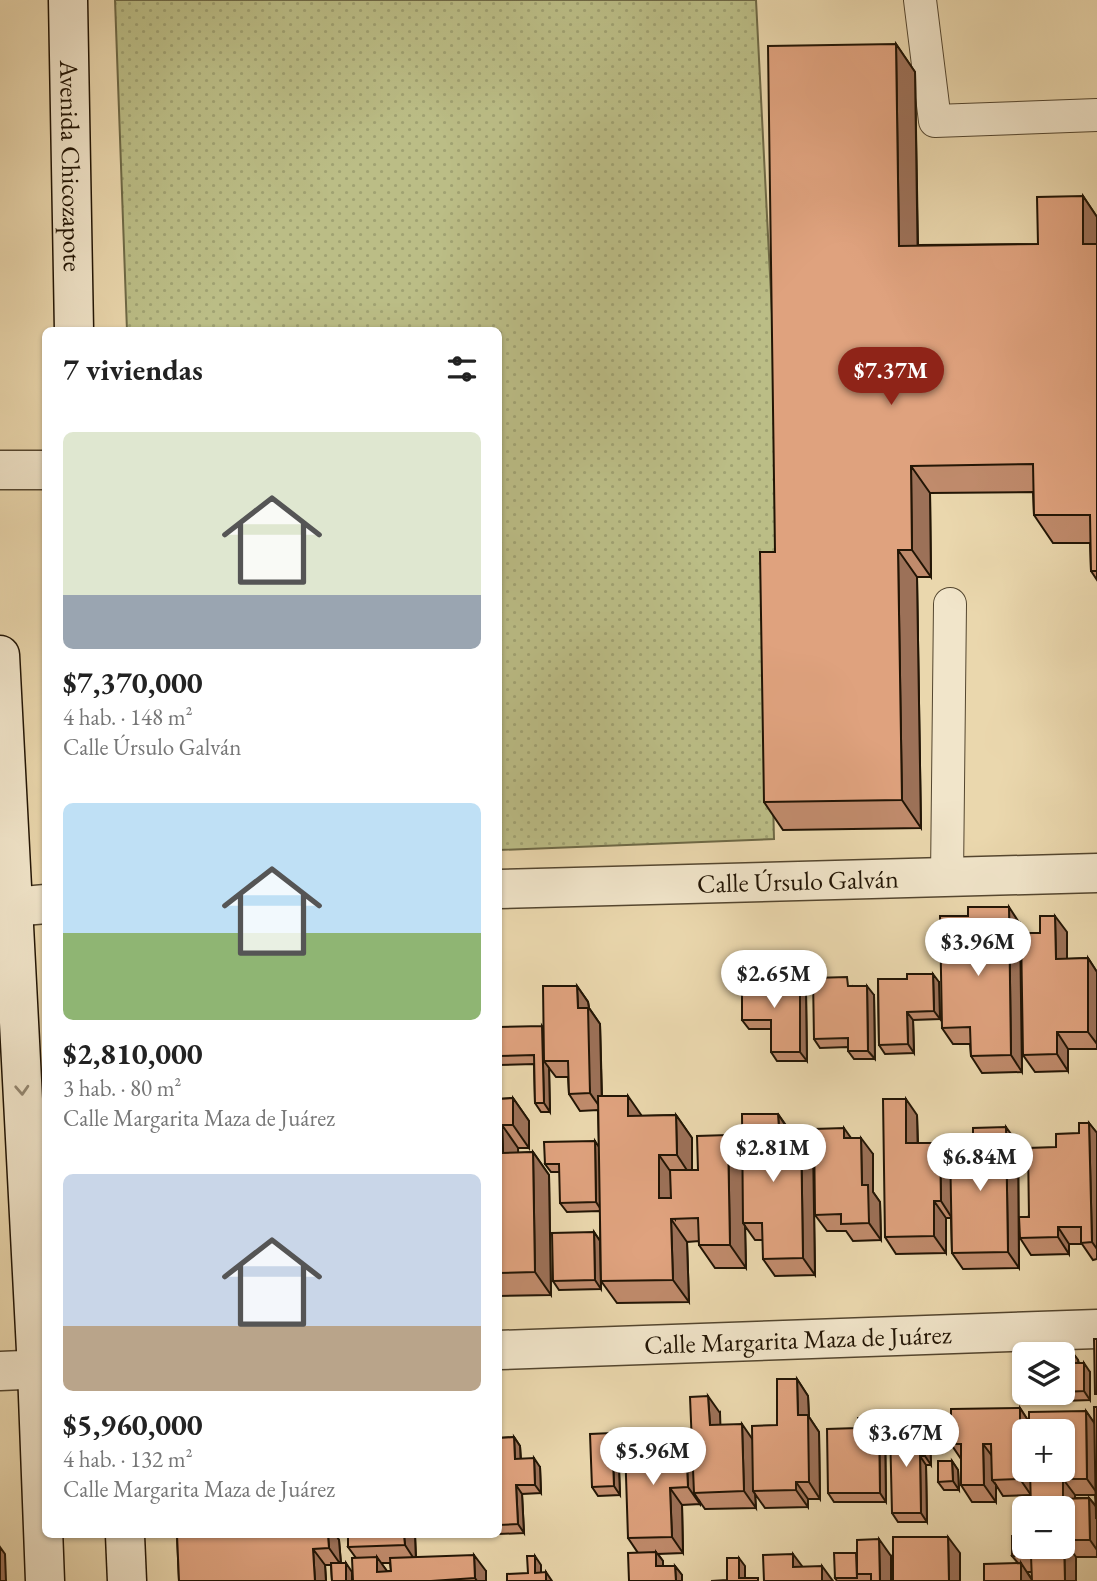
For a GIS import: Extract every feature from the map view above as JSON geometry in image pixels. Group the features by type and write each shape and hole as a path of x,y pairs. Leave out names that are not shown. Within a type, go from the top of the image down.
{"main road":[{"name":"Avenida Chicozapote","path":"68,0 75,327"},
{"path":"0,470 42,470"},
{"path":"0,655 20,907 27,1370 45,1581"},
{"name":"Calle Úrsulo Galván","path":"502,889 1097,873"},
{"name":"Calle Margarita Maza de Juárez","path":"502,1350 1097,1329"},
{"path":"125,1538 127,1581"}],"lane":[{"path":"920,0 935,121 1097,115"},
{"path":"947,877 950,604"}],"green space":[{"path":"115,0 756,0 785,569 767,569 774,839 502,850 502,327 127,327"}],"building":[{"path":"896,44 899,246 1038,244 1037,197 1083,196 1083,244 1097,244 1097,571 1091,571 1090,515 1034,515 1033,464 911,466 912,550 898,550 902,800 764,802 760,552 775,552 768,46"},
{"path":"968,907 1009,907 1011,1055 971,1056 970,1027 942,1028 940,916 968,916"},
{"path":"1040,916 1055,916 1056,959 1088,958 1088,1032 1057,1032 1057,1054 1023,1055 1021,933 1040,933"},
{"path":"907,974 933,974 934,1011 907,1012 908,1044 879,1045 878,979 907,979"},
{"path":"742,976 770,976 770,984 800,984 800,1052 771,1052 771,1020 742,1020"},
{"path":"847,977 848,986 867,986 868,1051 848,1051 848,1038 814,1039 813,978"},
{"path":"543,986 577,986 578,1008 588,1008 590,1093 569,1094 568,1061 544,1061"},
{"path":"542,1026 544,1103 535,1103 534,1055 502,1056 502,1027"},
{"path":"598,1096 628,1096 628,1116 676,1115 677,1155 659,1155 659,1198 671,1198 670,1170 698,1170 697,1136 728,1135 730,1245 699,1245 698,1218 671,1219 673,1280 601,1281"},
{"path":"513,1098 513,1125 502,1125 502,1099"},
{"path":"883,1099 906,1099 906,1143 940,1143 941,1201 934,1201 934,1236 885,1237"},
{"path":"742,1114 778,1114 779,1128 801,1128 803,1258 763,1259 762,1223 743,1223"},
{"path":"1079,1123 1089,1123 1092,1242 1081,1243 1081,1227 1058,1227 1058,1237 1020,1238 1019,1217 1029,1217 1028,1148 1056,1147 1056,1134 1079,1133"},
{"path":"502,1125 503,1153 533,1152 535,1272 502,1273"},
{"path":"1006,1127 1008,1252 952,1253 950,1146 973,1146 973,1128"},
{"path":"844,1128 844,1138 861,1138 862,1185 868,1185 869,1223 841,1224 841,1214 815,1215 814,1129"},
{"path":"595,1141 596,1202 560,1203 559,1164 545,1164 544,1142"},
{"path":"594,1232 595,1280 553,1281 552,1233"},
{"path":"1094,1339 1097,1339 1097,1394 1095,1394"},
{"path":"1075,1363 1084,1363 1084,1391 1075,1391"},
{"path":"777,1379 797,1379 798,1415 808,1415 809,1482 796,1482 796,1490 753,1491 752,1426 777,1425"},
{"path":"708,1396 710,1425 742,1424 744,1491 694,1493 690,1397"},
{"path":"1094,1407 1097,1407 1097,1518 1096,1518"},
{"path":"1020,1408 1020,1419 1012,1419 1012,1479 992,1480 991,1444 983,1444 984,1485 961,1485 961,1444 951,1444 951,1409"},
{"path":"1086,1411 1087,1479 1075,1479 1075,1419 1029,1419 1029,1412"},
{"path":"858,1418 879,1418 880,1493 828,1493 827,1429 858,1428"},
{"path":"890,1429 924,1429 925,1456 920,1456 921,1513 892,1513"},
{"path":"612,1433 614,1486 592,1487 590,1434"},
{"path":"514,1437 515,1459 534,1458 535,1485 516,1485 518,1524 502,1525 502,1438"},
{"path":"686,1443 688,1487 670,1488 672,1537 628,1538 625,1445"},
{"path":"938,1461 952,1461 953,1481 938,1482"},
{"path":"1030,1482 1063,1482 1063,1496 1031,1496"},
{"path":"1089,1498 1090,1540 1075,1540 1075,1499"},
{"path":"893,1537 948,1537 949,1581 893,1581"},
{"path":"177,1538 328,1538 329,1548 313,1549 315,1581 179,1581"},
{"path":"348,1538 404,1538 405,1545 348,1547"},
{"path":"879,1539 880,1581 871,1581 871,1574 857,1574 857,1540"},
{"path":"656,1552 656,1566 675,1566 676,1581 629,1581 628,1553"},
{"path":"834,1553 856,1553 857,1578 835,1578"},
{"path":"793,1554 793,1567 822,1566 822,1581 764,1581 763,1555"},
{"path":"474,1555 475,1578 353,1581 352,1558 377,1557 377,1572 391,1571 390,1558"},
{"path":"527,1556 535,1556 535,1573 546,1572 546,1581 507,1581 507,1574 528,1573"},
{"path":"727,1558 739,1558 739,1578 758,1578 758,1581 711,1581 727,1580"},
{"path":"1031,1559 1064,1559 1065,1581 1032,1581"},
{"path":"331,1563 346,1563 346,1581 332,1581"},
{"path":"1021,1563 1021,1581 984,1581 984,1564"}]}
